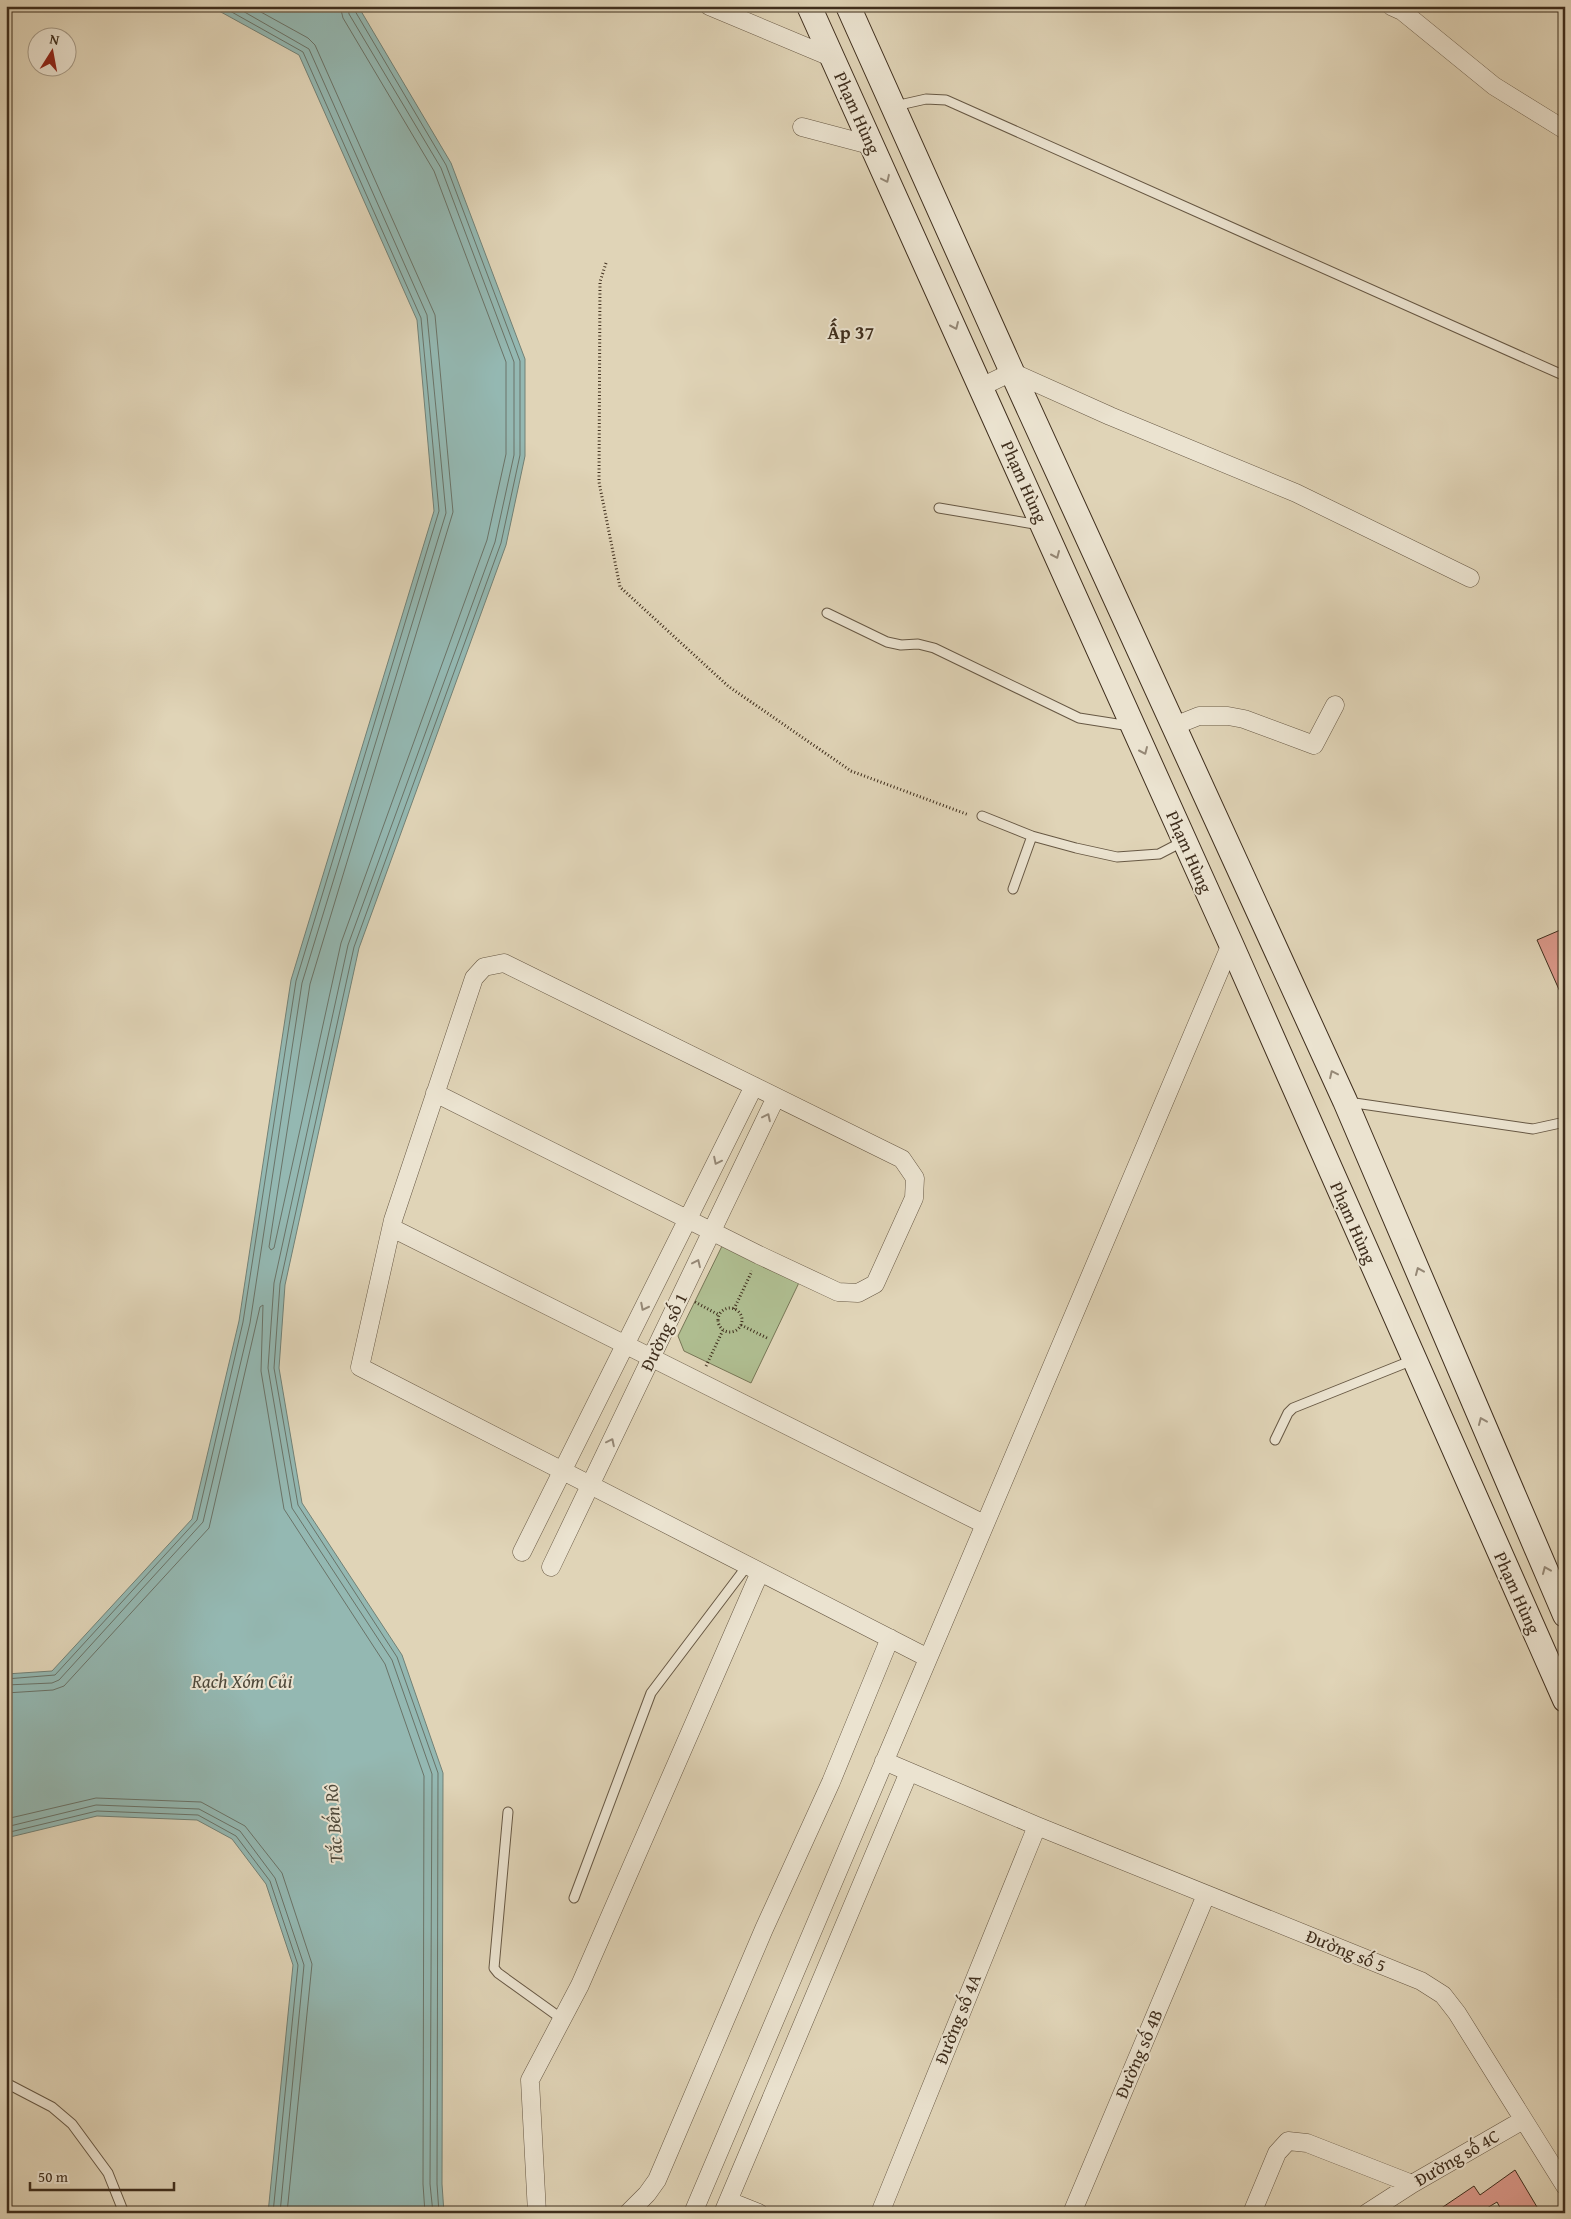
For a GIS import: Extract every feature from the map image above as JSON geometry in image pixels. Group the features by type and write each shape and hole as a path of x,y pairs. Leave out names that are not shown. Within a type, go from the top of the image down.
{"main road":[{"name":"Phạm Hùng","path":"810,6 870,145 981,386 1231,944 1413,1360 1565,1700"},
{"name":"Phạm Hùng","path":"848,6 1012,372 1345,1101 1565,1615"}],"street":[{"path":"709,6 833,58"},
{"path":"1391,6 1402,11 1494,86 1565,130"},
{"path":"802,127 870,145"},
{"path":"981,386 1012,372 1110,416 1296,493 1470,578"},
{"path":"1174,726 1200,716 1228,716 1244,719 1314,745 1335,704"},
{"path":"693,2213 1231,944"},
{"path":"435,1093 759,1255 838,1292 858,1293 875,1284 914,1198 915,1178 902,1159 504,963 484,967 474,978 435,1093 392,1228 360,1367 928,1658"},
{"path":"522,1552 754,1086"},
{"name":"Đường số 1","path":"551,1567 776,1097"},
{"path":"392,1228 984,1524"},
{"path":"538,2213 530,2080 580,1985 753,1569"},
{"path":"628,2213 647,2194 657,2180 764,1929 831,1782 890,1638"},
{"name":"Đường số 5","path":"884,1761 1037,1826 1422,1981 1443,1996 1457,2013 1565,2186"},
{"path":"759,2213 726,2207 910,1772"},
{"name":"Đường số 4A","path":"880,2213 1037,1826"},
{"name":"Đường số 4B","path":"1072,2213 1206,1895"},
{"name":"Đường số 4C","path":"1367,2213 1412,2184 1523,2120"},
{"path":"1252,2213 1277,2153 1288,2141 1306,2143 1412,2184"}],"lane":[{"path":"892,107 926,99 946,100 1565,376"},
{"path":"939,508 1043,526"},
{"path":"827,613 887,642 900,645 918,644 934,648 1080,718 1132,726"},
{"path":"982,816 1032,836 1118,857 1159,854 1184,841"},
{"path":"1012,889 1032,836"},
{"path":"1345,1101 1533,1129 1565,1122"},
{"path":"1275,1440 1288,1413 1293,1408 1413,1360"},
{"path":"574,1898 651,1693 753,1569"},
{"path":"508,1812 494,1968 498,1973 562,2018"},
{"path":"6,2083 52,2106 72,2124 108,2173 124,2213"}],"path":[{"path":"606,263 600,282 599,482 620,587 728,686 851,771 972,816"},
{"path":"734,1309 759,1255"},
{"path":"682,1295 719,1315"},
{"path":"727,1308 734,1309 741,1314 741,1325 735,1331 723,1330 718,1324 719,1315 727,1308"},
{"path":"741,1325 769,1339"},
{"path":"699,1381 723,1330"}],"green space":[{"path":"723,1244 806,1268 751,1383 684,1351 678,1336"}],"water":[{"name":"Rạch Xóm Củi","path":"210,6 358,6 451,163 525,359 525,456 506,545 359,948 285,1285 279,1368 302,1503 402,1655 443,1773 442,2184 444,2213 268,2213 293,1965 266,1884 232,1839 197,1820 97,1816 6,1838 6,1674 52,1671 192,1519 239,1321 291,980 434,511 417,320 299,55"}],"building":[{"path":"1565,928 1565,1003 1537,940"},
{"path":"1515,2170 1537,2207 1528,2213 1503,2213 1497,2202 1487,2208 1490,2213 1434,2213 1474,2186 1480,2195"}],"district":[{"name":"Ấp 37","path":"851,332"}],"water label":[{"name":"Tắc Bến Rô","path":"333,1824"}]}
